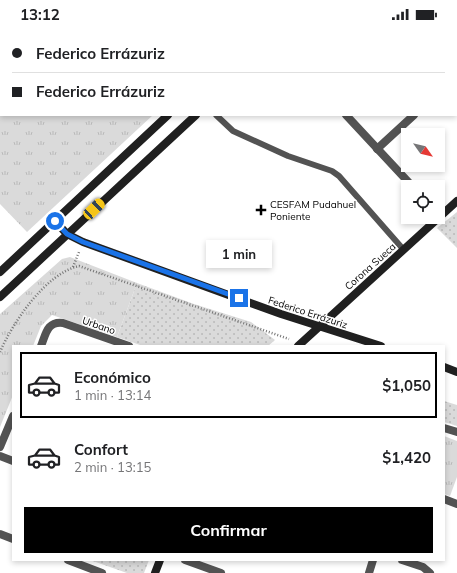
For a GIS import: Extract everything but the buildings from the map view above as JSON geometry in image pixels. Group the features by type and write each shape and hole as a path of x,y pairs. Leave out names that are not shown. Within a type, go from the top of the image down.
{"street":[{"path":"0,272 167,116"},
{"path":"0,297 195,116"},
{"path":"347,116 406,180"},
{"path":"377,149 413,116"},
{"name":"Corona Sueca","path":"445,210 457,201"},
{"name":"Federico Errázuriz","path":"55,221 67,234 83,242 274,311 378,345"},
{"name":"Corona Sueca","path":"299,344 430,224"},
{"name":"Urbano","path":"41,345 50,326 57,322 126,345"},
{"path":"445,367 457,372"},
{"path":"0,447 12,418"},
{"path":"445,428 457,432"},
{"path":"0,456 12,461"},
{"path":"445,499 457,504"},
{"path":"0,534 12,539"},
{"path":"72,561 102,573"},
{"path":"155,573 160,561"},
{"path":"188,561 221,573"},
{"path":"369,573 373,561"},
{"path":"405,561 423,567 430,573"}],"lane":[{"path":"217,116 234,131 288,156 332,171 404,249"}],"path":[{"path":"73,267 83,242"},
{"path":"0,352 20,315 32,300 60,274 73,267 79,266 86,267 299,344"}],"green space":[{"path":"0,116 152,116 27,232 0,204"},
{"path":"457,212 457,248 437,228 442,224 445,224 445,222"},
{"path":"70,257 137,283 117,337 52,315 41,326 33,345 12,345 12,397 0,427 0,314 62,259"},
{"path":"137,283 194,304 251,322 275,340 269,345 140,345 117,337"},
{"path":"445,401 457,405 457,426 445,422"},
{"path":"445,436 457,441 457,477 450,496 445,494"},
{"path":"93,561 149,561 144,573 127,573"}],"place":[{"name":"CESFAM Pudahuel Poniente","path":"261,210"}],"route":[{"path":"55,221 67,234 83,242 239,298"}]}
